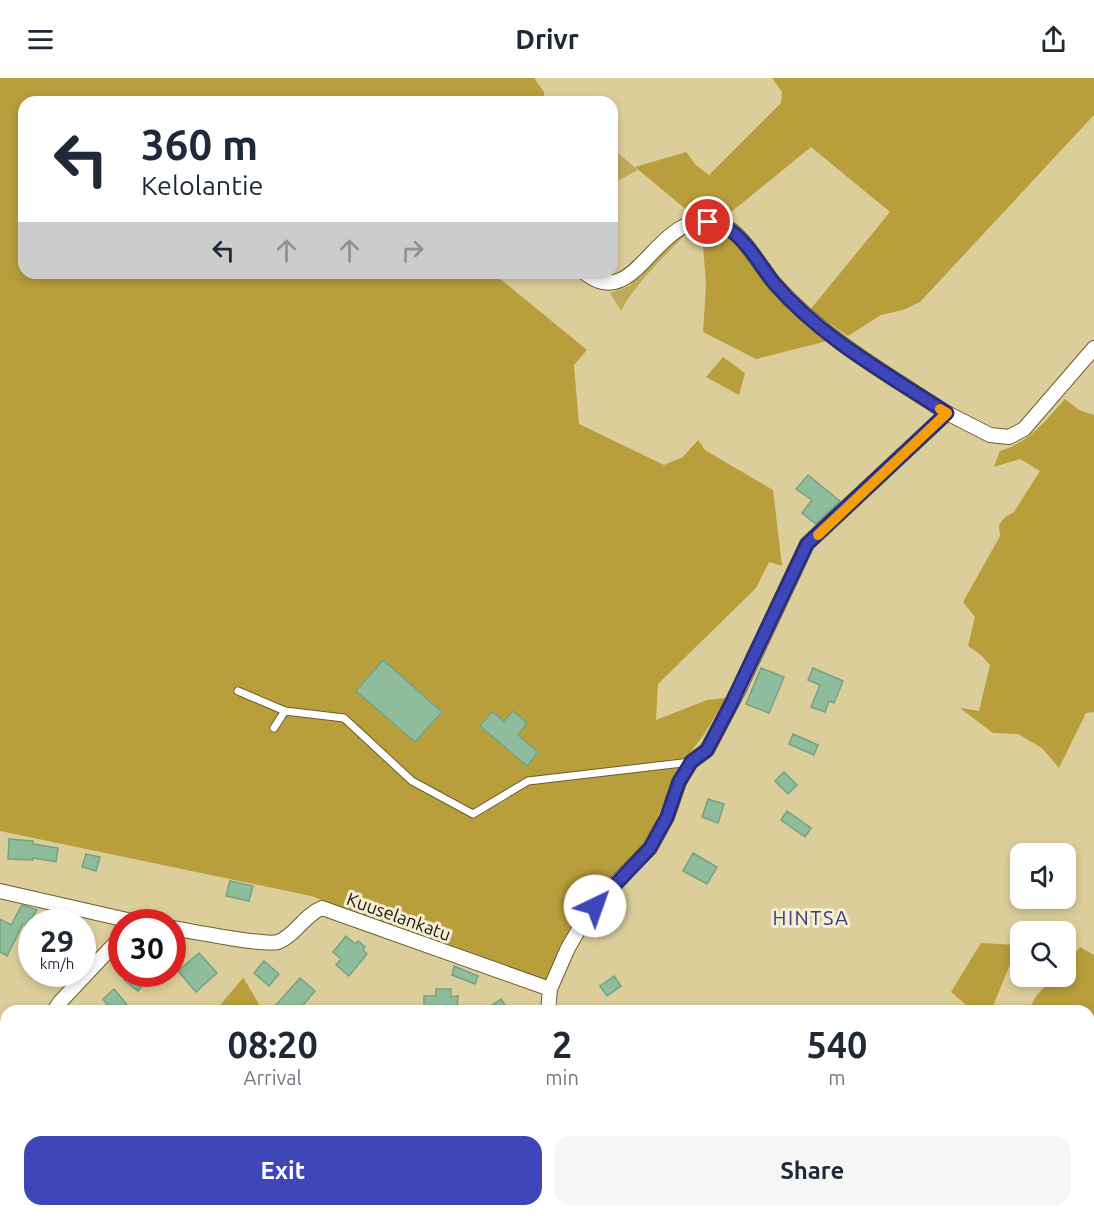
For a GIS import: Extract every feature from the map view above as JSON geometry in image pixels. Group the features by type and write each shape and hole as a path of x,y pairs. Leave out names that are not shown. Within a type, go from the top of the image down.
{"street":[{"path":"593,279 606,284 620,281 630,275 669,235 688,223 708,222 728,228 744,244 775,284 817,324 845,346 947,413 990,435 1009,437 1024,429 1094,348"},
{"path":"549,1005 550,989 568,948 586,917 650,848 667,817 679,782 691,762 707,750 739,689 807,544 947,413"},
{"path":"0,891 108,916"},
{"name":"Kuuselankatu","path":"186,930 270,944 286,938 311,912 322,908 550,989"},
{"path":"58,1005 108,951"}],"lane":[{"path":"238,691 285,711 344,718 412,782 473,814 528,781 691,762"},
{"path":"274,728 285,711"}],"shaded area":[{"path":"0,78 534,78 544,92 544,96 18,96 18,279 500,279 587,350 574,365 579,424 664,465 683,457 698,440 705,450 773,490 782,566 769,562 756,588 658,684 656,720 707,700 726,698 703,736 677,769 651,833 639,852 578,918 557,953 549,985 311,896 0,831"},
{"path":"772,78 1094,78 1094,115 920,302 903,310 881,315 848,336 810,310 890,212 811,147 725,217 707,211 688,211 635,167 686,152 696,165 709,175 781,103 782,92"},
{"path":"618,153 638,170 618,181"},
{"path":"702,231 718,231 732,237 776,293 827,341 756,359 703,332 706,285"},
{"path":"686,234 643,280 621,311 610,293 629,286 667,246"},
{"path":"723,357 745,373 739,395 706,377"},
{"path":"1065,399 1079,410 1094,415 1094,712 1086,713 1059,768 1042,748 1018,734 993,733 960,708 979,711 990,665 968,646 975,617 963,602 1000,536 999,525 1005,517 1014,512 1040,471 1020,459 994,467 1000,451 1029,436"},
{"path":"981,943 1010,945 1010,965 993,1005 966,1005 951,992"},
{"path":"1080,947 1094,955 1094,1005 1031,1005 1045,987 1076,987 1076,952"},
{"path":"243,978 259,1005 220,1005"}],"building":[{"path":"808,475 840,501 816,524 802,513 812,500 796,489"},
{"path":"383,660 442,712 415,742 356,691"},
{"path":"761,668 784,677 769,713 746,704"},
{"path":"813,668 843,681 834,703 829,701 825,712 811,707 820,685 808,680"},
{"path":"513,711 527,723 518,735 538,752 527,766 480,726 492,712 504,721"},
{"path":"793,734 818,745 814,755 789,744"},
{"path":"784,772 797,785 788,794 775,781"},
{"path":"708,799 724,804 718,823 702,817"},
{"path":"787,811 811,828 805,837 781,820"},
{"path":"9,839 33,841 33,844 58,848 56,862 33,858 33,860 8,859"},
{"path":"693,853 717,867 707,884 683,871"},
{"path":"86,854 100,857 96,871 82,867"},
{"path":"230,881 253,886 249,901 226,896"},
{"path":"22,905 34,909 20,909"},
{"path":"18,912 18,934 7,956 0,952 0,919 11,925"},
{"path":"346,936 355,944 358,941 365,947 363,950 367,954 349,976 336,965 341,959 333,952"},
{"path":"199,953 217,973 196,992 186,980 186,964"},
{"path":"264,961 279,974 269,986 254,973"},
{"path":"454,966 478,976 475,984 452,975"},
{"path":"614,976 621,986 607,996 600,986"},
{"path":"300,978 315,991 303,1005 276,1005"},
{"path":"114,989 127,1005 108,1005 103,999"},
{"path":"436,989 451,989 451,997 458,996 457,1005 424,1005 424,996 436,996"},
{"path":"501,999 505,1005 492,1005"}],"slow traffic":[{"path":"818,535 947,413 940,409"}],"district":[{"name":"HINTSA","path":"811,917"}],"route":[{"path":"595,906 650,848 667,817 679,782 691,762 707,750 739,689 807,544 947,413 845,346 817,324 775,284 744,244 728,228 708,222"}]}
